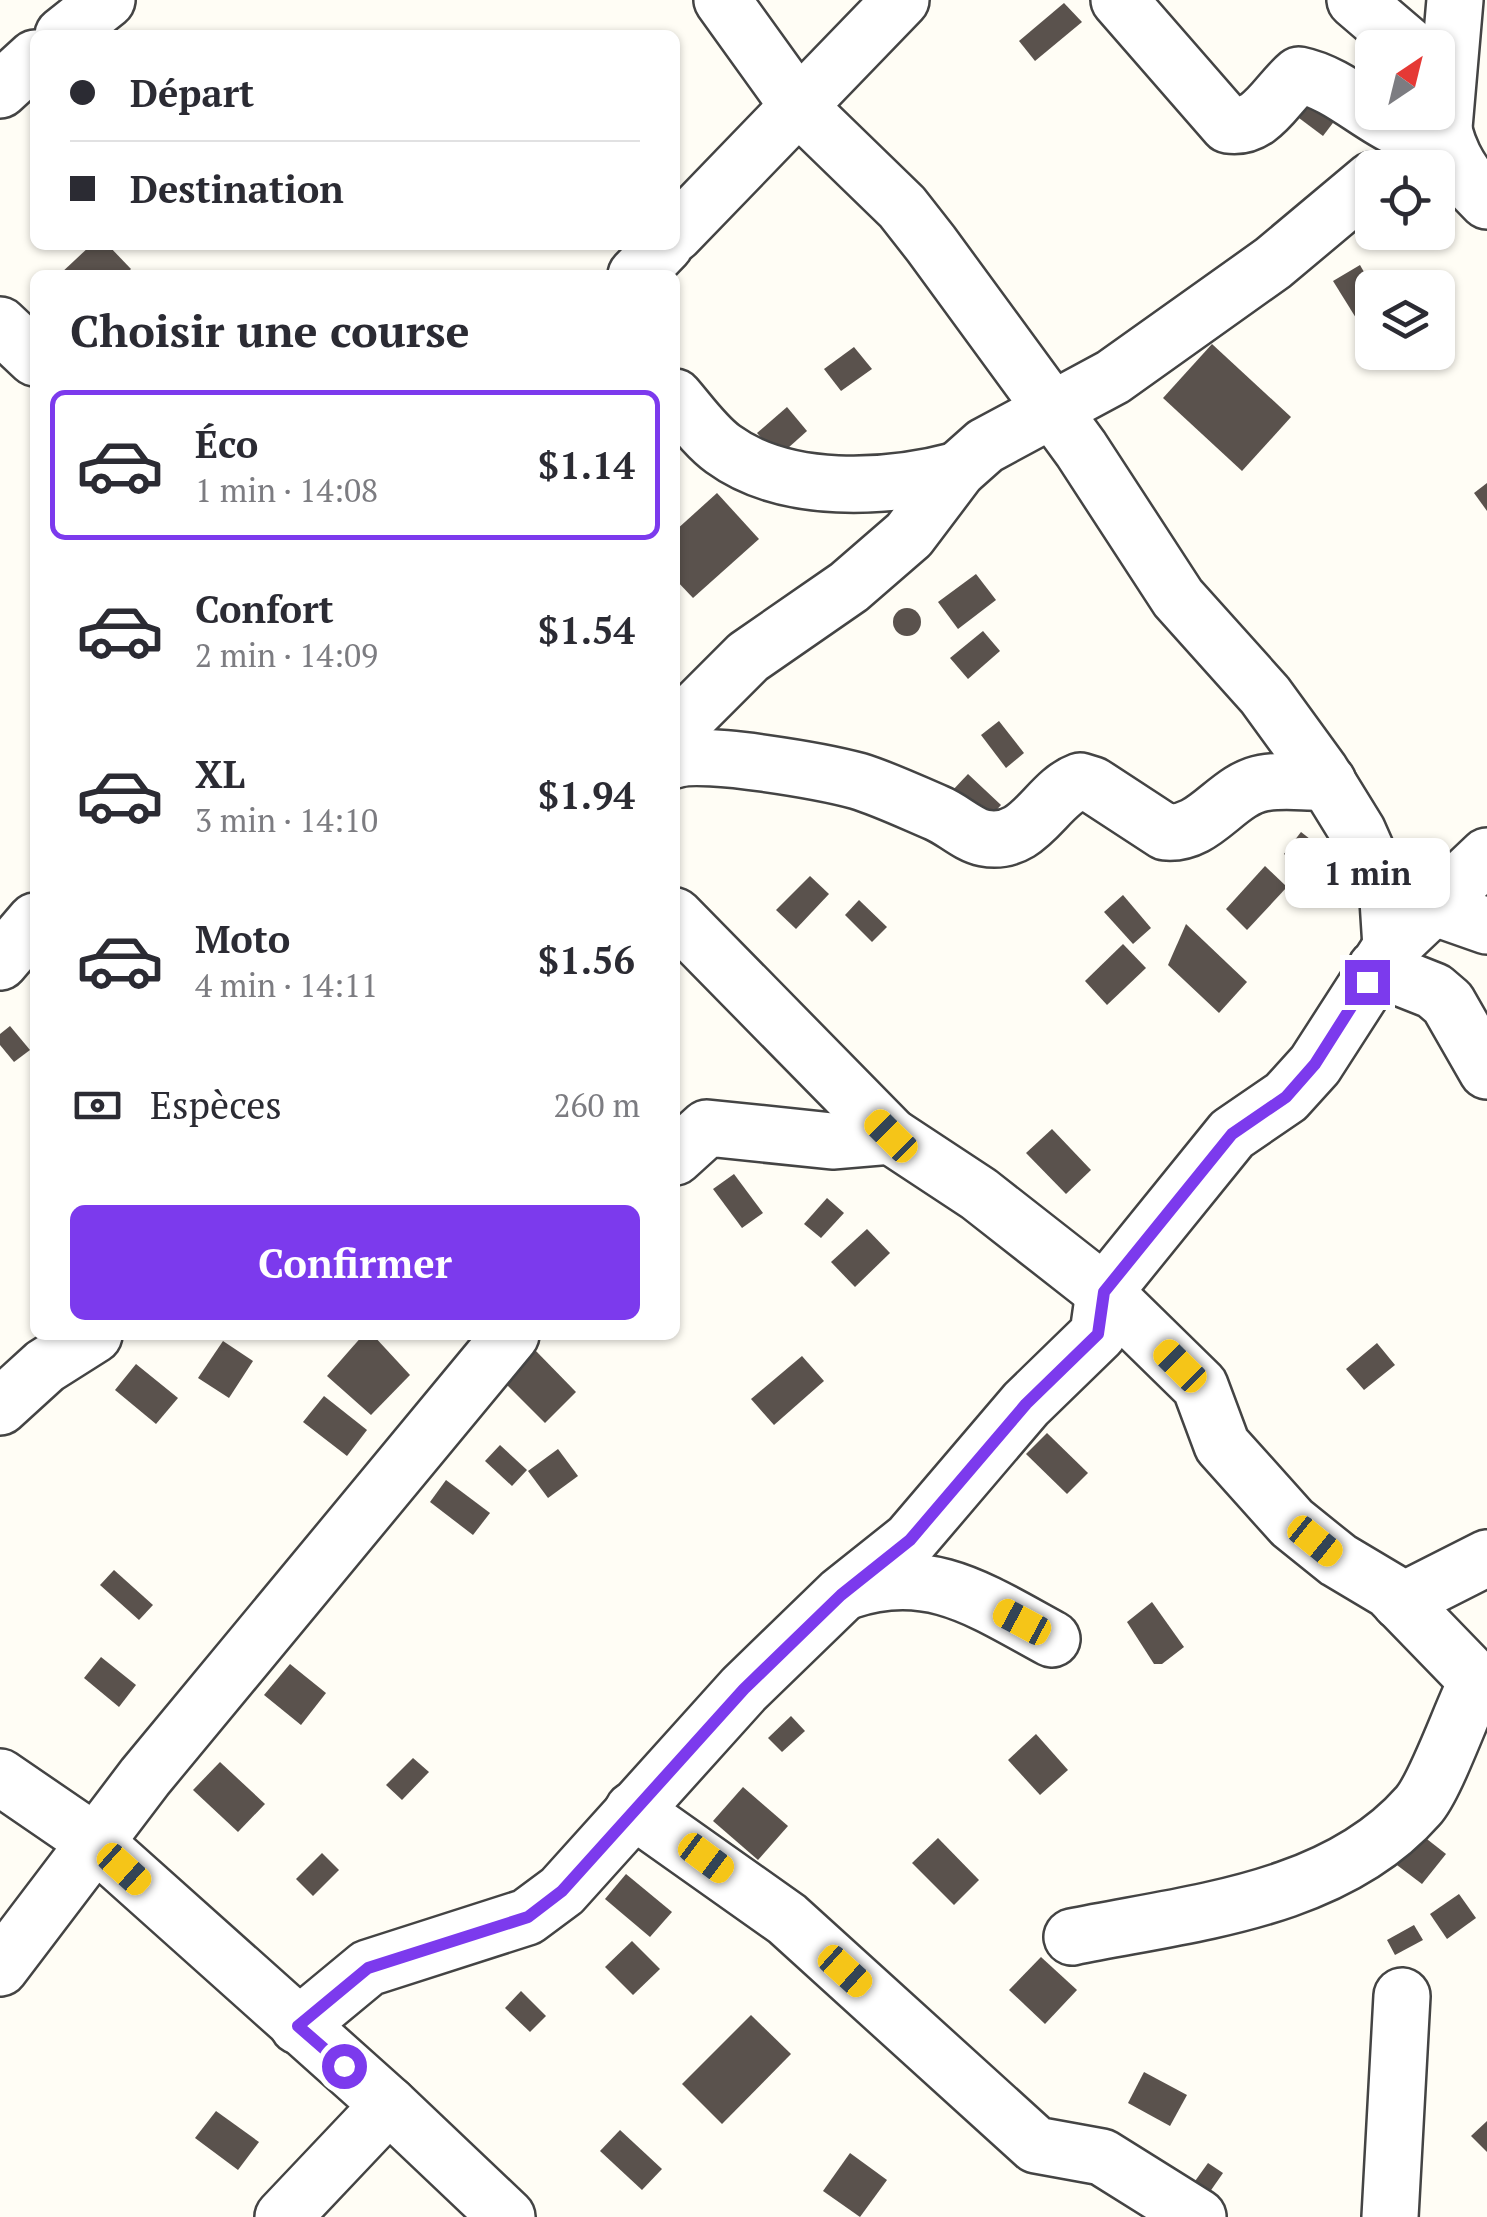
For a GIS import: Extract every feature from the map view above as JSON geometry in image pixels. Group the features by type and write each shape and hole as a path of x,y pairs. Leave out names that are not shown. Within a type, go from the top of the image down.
{"street":[{"path":"68,30 106,0"},
{"path":"722,0 799,107 902,207 1033,411 1081,449 1178,598 1265,695 1328,782 1358,832 1388,900 1384,957"},
{"path":"680,233 901,0"},
{"path":"1119,0 1228,126 1242,128 1255,121 1299,76 1328,85 1355,102"},
{"path":"1356,0 1390,30"},
{"path":"1451,30 1455,0"},
{"path":"0,90 30,63"},
{"path":"1455,113 1487,101"},
{"path":"1399,130 1421,139 1429,130"},
{"path":"1409,150 1428,130"},
{"path":"1446,130 1472,187 1487,201"},
{"path":"680,725 748,657 849,587 909,535 958,470 985,446 1033,411 1130,366 1273,263 1355,194"},
{"path":"0,325 30,353"},
{"path":"680,403 722,449 765,470 854,487 918,480 958,470"},
{"path":"680,760 728,759 857,781 942,815 985,838 1012,834 1036,823 1066,790 1080,782 1093,785 1164,832 1177,833 1202,822 1231,798 1262,783 1328,782"},
{"path":"298,2026 368,1968 528,1917 562,1891 744,1689 845,1592 910,1540 1026,1404 1098,1334 1104,1292 1232,1134 1286,1097 1315,1064 1384,957 1430,906 1487,856"},
{"path":"1430,906 1487,926"},
{"path":"680,921 891,1136 979,1194 1104,1292 1200,1386 1222,1445 1292,1522 1400,1602 1482,1686 1420,1805 1333,1869 1261,1898 1072,1938"},
{"path":"0,962 30,927"},
{"path":"1384,957 1448,1003 1487,1072"},
{"path":"680,1153 707,1128 832,1141 891,1136"},
{"path":"0,1407 45,1366 86,1340"},
{"path":"0,1968 219,1685 507,1340"},
{"path":"1400,1602 1487,1558"},
{"path":"845,1592 880,1580 925,1582 960,1590 1052,1639"},
{"path":"0,1777 95,1842 389,2105 506,2217"},
{"path":"633,1810 787,1920 1036,2145 1102,2157 1198,2217"},
{"path":"1390,2217 1402,1996"},
{"path":"283,2217 389,2105"}],"building":[{"path":"1064,3 1082,22 1035,61 1019,41"},
{"path":"1302,82 1342,111 1323,136 1283,106"},
{"path":"86,250 113,250 131,269 130,270 64,270"},
{"path":"1360,265 1363,270 1355,270 1355,316 1333,281"},
{"path":"1212,344 1291,417 1242,471 1163,398"},
{"path":"854,347 872,369 841,391 824,369"},
{"path":"787,407 807,431 778,457 757,433"},
{"path":"1487,483 1487,511 1474,493"},
{"path":"717,493 759,539 693,598 680,584 680,526"},
{"path":"976,574 996,600 958,629 938,602"},
{"path":"907,608 917,612 921,622 917,632 907,636 897,632 893,622 897,612"},
{"path":"983,631 1000,651 968,679 950,658"},
{"path":"999,721 1024,753 1006,768 981,735"},
{"path":"968,774 1001,805 985,823 951,792"},
{"path":"1301,832 1337,860 1320,881 1284,854"},
{"path":"1265,866 1287,887 1247,930 1226,909"},
{"path":"810,876 829,894 796,929 776,910"},
{"path":"1123,895 1151,928 1133,944 1104,912"},
{"path":"859,900 887,927 872,942 845,915"},
{"path":"1186,924 1247,982 1219,1013 1168,965"},
{"path":"1123,944 1146,968 1107,1005 1085,981"},
{"path":"10,1026 30,1050 14,1062 0,1045 0,1034"},
{"path":"1052,1129 1091,1170 1066,1194 1026,1153"},
{"path":"734,1174 763,1213 742,1228 713,1189"},
{"path":"827,1198 844,1213 821,1238 804,1224"},
{"path":"867,1229 890,1253 855,1287 831,1262"},
{"path":"359,1340 378,1340 410,1375 371,1415 327,1376"},
{"path":"223,1341 253,1361 229,1398 198,1378"},
{"path":"1377,1343 1395,1365 1364,1390 1346,1369"},
{"path":"534,1349 576,1392 545,1423 502,1380"},
{"path":"802,1356 824,1381 774,1425 751,1399"},
{"path":"136,1364 178,1398 156,1424 115,1390"},
{"path":"324,1396 367,1430 347,1456 303,1422"},
{"path":"1047,1433 1088,1473 1067,1494 1026,1454"},
{"path":"500,1445 527,1470 512,1486 485,1461"},
{"path":"558,1449 578,1476 548,1498 528,1471"},
{"path":"446,1480 490,1513 473,1535 430,1502"},
{"path":"114,1570 153,1605 139,1620 100,1585"},
{"path":"1152,1602 1184,1647 1162,1664 1154,1664 1127,1622"},
{"path":"101,1657 136,1685 119,1707 84,1678"},
{"path":"290,1664 326,1693 301,1725 264,1695"},
{"path":"791,1716 805,1731 782,1752 768,1738"},
{"path":"1036,1734 1068,1770 1040,1795 1008,1760"},
{"path":"413,1758 429,1772 402,1800 386,1785"},
{"path":"220,1762 265,1804 238,1832 193,1790"},
{"path":"743,1787 788,1826 758,1860 713,1821"},
{"path":"1409,1825 1446,1854 1422,1884 1385,1856"},
{"path":"938,1838 979,1880 954,1905 912,1863"},
{"path":"322,1853 339,1870 313,1896 296,1879"},
{"path":"626,1874 672,1912 650,1937 605,1899"},
{"path":"1459,1894 1476,1918 1447,1939 1430,1914"},
{"path":"1414,1925 1423,1940 1395,1955 1387,1940"},
{"path":"632,1941 660,1969 633,1995 605,1967"},
{"path":"1041,1957 1077,1990 1045,2024 1009,1990"},
{"path":"521,1991 546,2016 530,2032 505,2008"},
{"path":"751,2015 791,2054 722,2124 682,2084"},
{"path":"1144,2072 1187,2095 1170,2126 1128,2103"},
{"path":"216,2111 259,2142 238,2170 195,2138"},
{"path":"1487,2121 1487,2152 1471,2136"},
{"path":"620,2130 662,2169 642,2190 600,2151"},
{"path":"850,2153 887,2180 860,2217 823,2191"},
{"path":"1208,2163 1223,2173 1200,2206 1185,2195"}],"route":[{"path":"344,2066 298,2026 368,1968 422,1947 528,1917 562,1891 589,1856 744,1689 841,1595 910,1540 1026,1404 1098,1334 1104,1292 1232,1134 1286,1097 1315,1064 1367,982"}]}
